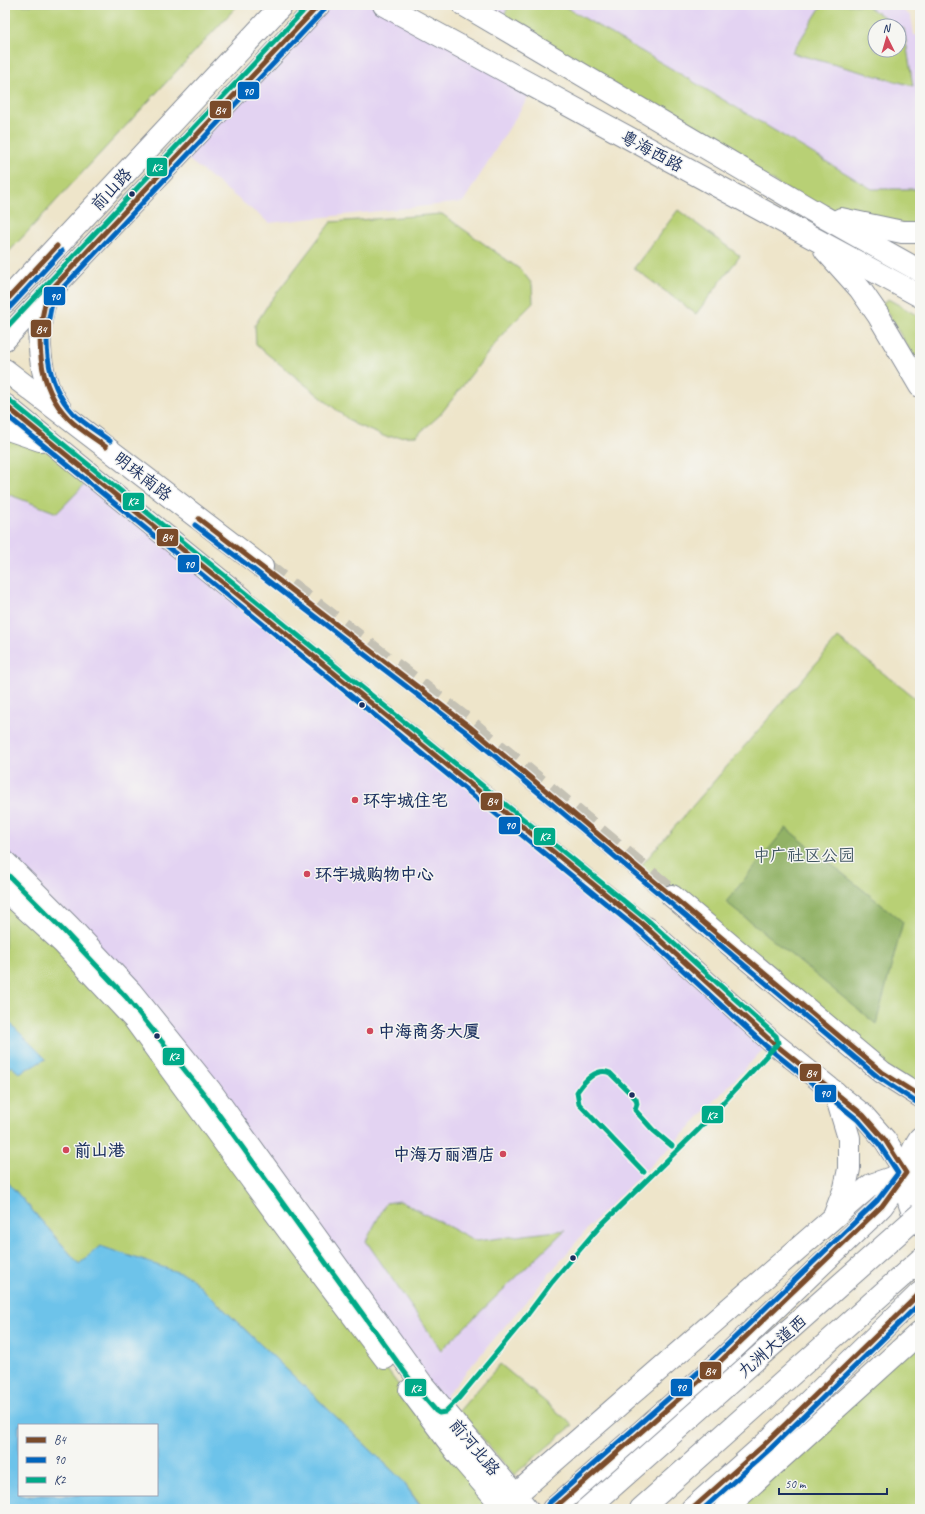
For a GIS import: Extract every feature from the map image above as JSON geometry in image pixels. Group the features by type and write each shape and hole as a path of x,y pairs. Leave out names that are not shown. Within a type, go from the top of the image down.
{"main road":[{"name":"前山路","path":"5,302 282,5"},
{"name":"前山路","path":"5,339 319,5"},
{"name":"粤海西路","path":"384,5 920,296"},
{"name":"粤海西路","path":"464,5 820,215 920,271"},
{"path":"820,215 902,232 920,232"},
{"path":"811,236 858,286 878,315 920,386"},
{"path":"5,292 18,285 28,277"},
{"path":"48,293 41,315 39,340 41,360 46,380 53,396 68,418"},
{"name":"明珠南路","path":"5,370 262,567"},
{"name":"明珠南路","path":"5,405 242,598"},
{"path":"5,428 38,439 62,451"},
{"name":"前河北路","path":"5,862 70,927 131,992 210,1090 422,1384 512,1505"},
{"name":"前河北路","path":"5,890 64,944 134,1019 284,1224 461,1458 512,1505"},
{"path":"672,896 882,1072 920,1096"},
{"path":"647,928 771,1041 863,1115 885,1140 906,1173"},
{"path":"834,1217 845,1188 849,1169 849,1138 835,1092"},
{"path":"920,1138 912,1149 906,1173 907,1196 915,1217 920,1224"},
{"path":"512,1505 871,1185 906,1173"},
{"path":"553,1509 707,1374 882,1206 906,1173"},
{"name":"九洲大道西","path":"587,1509 920,1214"},
{"name":"九洲大道西","path":"641,1509 920,1260"},
{"path":"692,1509 765,1444 920,1293"},
{"path":"725,1509 920,1332"}],"shaded area":[{"path":"319,5 384,5 534,88 463,202 269,223 180,153"},
{"path":"464,5 895,5 911,16 914,35 920,36 920,232"},
{"path":"5,405 647,928 771,1041 673,1145 595,1220 449,1392 441,1406 5,863"}],"green space":[{"path":"5,5 238,5 5,256"},
{"path":"509,5 562,5 872,189 920,189 920,226 821,210 503,18"},
{"path":"822,5 865,5 886,18 867,18 867,58 907,58 907,48 913,86 792,53"},
{"path":"678,210 740,256 696,314 634,268"},
{"path":"442,214 521,270 532,284 533,303 505,331 440,415 416,436 386,437 354,424 256,345 255,325 269,303 331,222"},
{"path":"888,299 920,317 920,367 882,304"},
{"path":"5,415 87,482 57,513 5,493"},
{"name":"中广社区公园","path":"838,638 920,702 920,1096 882,1072 639,868"},
{"path":"786,828 903,922 876,1024 726,902"},
{"path":"5,892 93,975 426,1422 513,1509 423,1509 402,1480 189,1276 79,1264 5,1179 5,1072 11,1066 46,1059 5,1018"},
{"path":"400,1201 476,1241 565,1230 441,1350 366,1241 386,1203"},
{"path":"920,1336 920,1509 727,1509"},
{"path":"500,1364 573,1425 514,1475 459,1411"}],"water":[{"path":"5,1018 46,1059 19,1073 11,1066 5,1072"},
{"path":"5,1179 79,1264 100,1246 189,1276 402,1480 422,1509 5,1509"}],"tunnel":[{"path":"262,567 470,727 672,896"},
{"path":"242,598 647,928"}],"transit line":[{"name":"K2","path":"5,329 309,5"},
{"name":"B4","path":"106,447 69,419 58,406 44,376 40,343 41,326 48,293 319,5"},
{"name":"90","path":"110,441 73,413 63,401 56,387 51,373 47,343 50,312 54,297 324,10"},
{"name":"B4","path":"5,302 57,246"},
{"name":"90","path":"10,307 62,251"},
{"name":"K2","path":"5,872 65,932 126,997 204,1094 416,1388 439,1413 445,1412 459,1398 522,1322 552,1282 600,1226 698,1130 778,1043 776,1036 651,923 9,400"},
{"name":"B4","path":"5,405 647,928 771,1041 863,1115 885,1140 906,1173 882,1206 707,1374 553,1509"},
{"name":"90","path":"5,414 642,933 766,1046 858,1120 879,1144 898,1173 877,1201 702,1369 548,1504"},
{"name":"B4","path":"199,519 470,727 882,1072 920,1096"},
{"name":"90","path":"195,525 466,732 878,1077 916,1102"},
{"name":"K2","path":"644,1172 579,1104 577,1092 591,1076 600,1072 610,1073 636,1099 637,1104 635,1110 653,1130 672,1146"},
{"name":"B4","path":"692,1509 765,1444 920,1293"},
{"name":"90","path":"703,1509 770,1449 920,1303"}],"place":[{"name":"环宇城住宅","path":"355,800"},
{"name":"环宇城购物中心","path":"307,874"},
{"name":"中海商务大厦","path":"370,1031"},
{"name":"前山港","path":"66,1150"},
{"name":"中海万丽酒店","path":"503,1154"}]}
